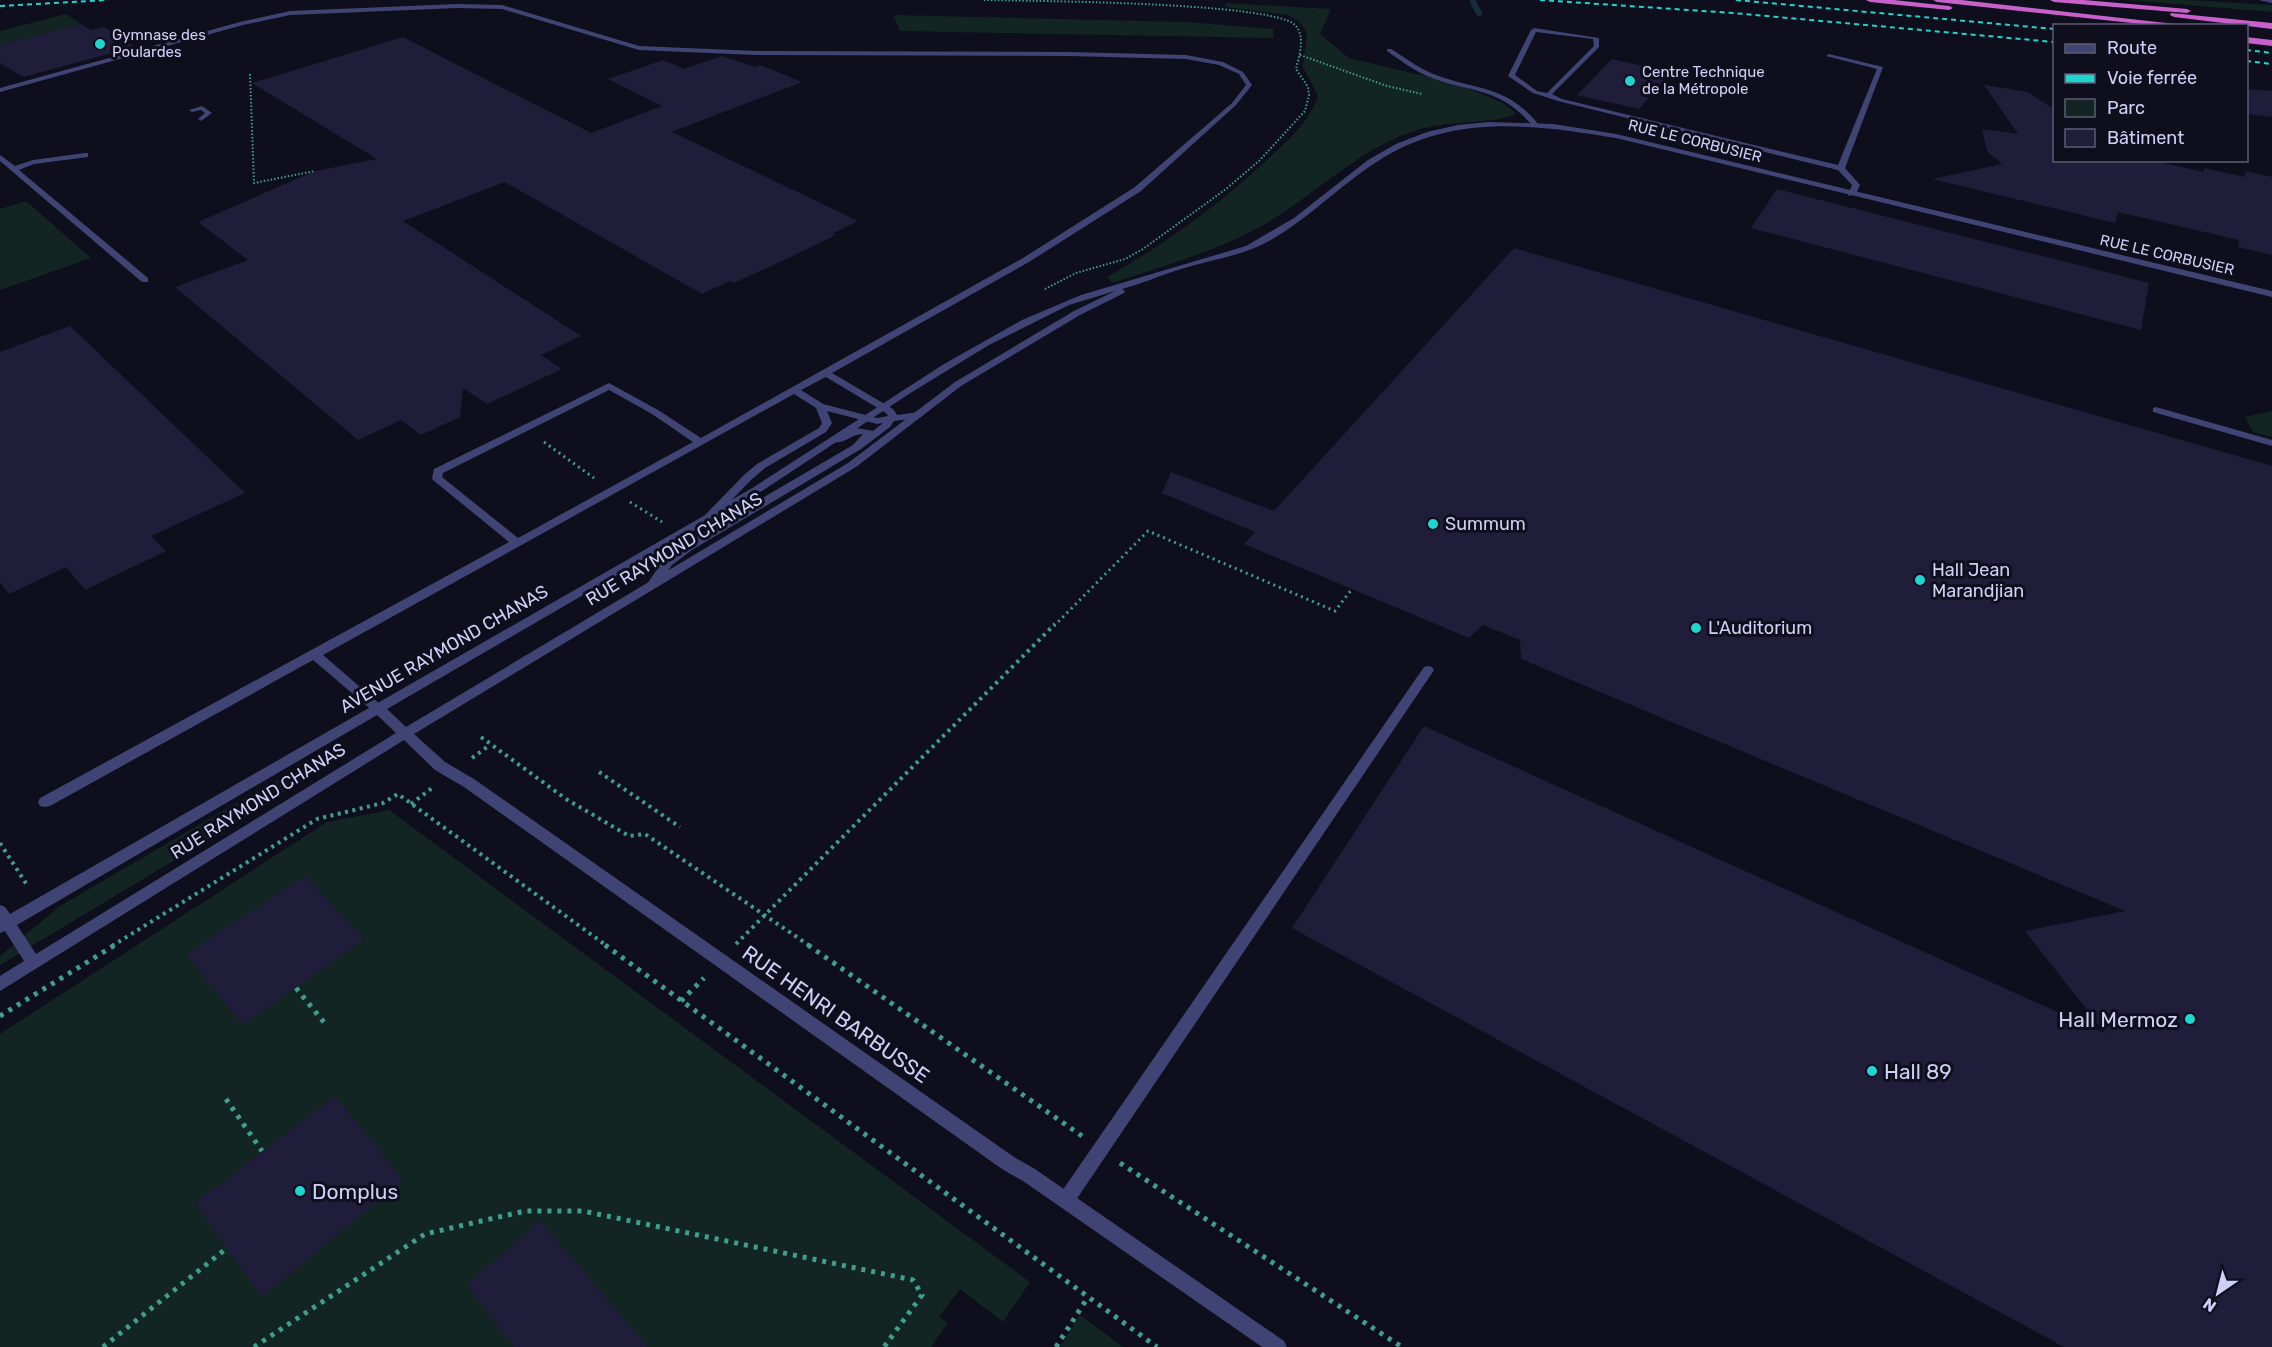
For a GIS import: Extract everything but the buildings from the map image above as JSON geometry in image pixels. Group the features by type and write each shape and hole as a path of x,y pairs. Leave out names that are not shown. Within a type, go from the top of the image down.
{"highway":[{"path":"1870,0 2095,24"},
{"path":"1937,0 2170,24"},
{"path":"2031,0 2272,26"},
{"path":"2054,0 2272,17"},
{"path":"2248,32 2272,35"},
{"path":"2248,40 2272,43"}],"street":[{"path":"2262,0 2272,1"},
{"path":"0,90 242,23 290,13 457,6 502,7 639,48 756,53 1176,57 1221,63 1241,73 1249,86 1234,104 1138,189 970,293 45,802"},
{"path":"1548,95 1597,46 1596,38 1534,30 1511,76 1535,92 1560,100 1841,168 1856,185 1852,194"},
{"path":"1389,50 1430,74 1488,89 1526,113 1534,124"},
{"path":"1829,56 1881,68 1841,168"},
{"path":"192,110 202,108 209,113 201,119"},
{"name":"RUE LE CORBUSIER","path":"1138,281 1176,268 1231,256 1272,238 1373,160 1401,143 1434,132 1491,123 1534,124 1616,136 2272,294"},
{"path":"14,169 33,162 86,155"},
{"path":"33,162 41,156"},
{"path":"0,157 145,280"},
{"name":"AVENUE RAYMOND CHANAS","path":"2,923 708,518 837,440 901,396 1017,326 1068,302 1138,281"},
{"name":"RUE RAYMOND CHANAS","path":"0,984 404,734 852,465 958,384 1077,313 1138,281"},
{"path":"653,584 668,562 688,547 857,447 891,420 893,417 885,407 826,373"},
{"path":"517,543 437,478 438,471 609,386 700,442"},
{"path":"794,390 820,406 877,421 920,415"},
{"path":"708,518 726,502 737,485 762,466 823,430 827,423 820,406"},
{"path":"2156,410 2272,443"},
{"path":"837,440 857,431 869,433 868,437 857,447"},
{"name":"RUE HENRI BARBUSSE","path":"314,654 440,766 469,783 1008,1163 1066,1200 1278,1347"},
{"path":"1066,1200 1428,670"},
{"path":"2,923 33,963"}],"path":[{"path":"984,0 1224,9"},
{"path":"250,74 254,183 315,171"},
{"path":"765,915 811,872 1148,531 1335,611 1352,589"},
{"path":"481,737 566,799 628,836 645,834 765,915 1100,1150 1402,1347"},
{"path":"599,772 680,827"},
{"path":"0,1016 317,819 383,803 398,794 1157,1347"},
{"path":"0,843 30,891"},
{"path":"296,988 327,1026"},
{"path":"226,1099 262,1151"},
{"path":"254,1347 425,1234 525,1211 583,1211 913,1280 922,1295 884,1347"},
{"path":"103,1347 227,1248"},
{"path":"1056,1347 1088,1298"}],"green space":[{"path":"2128,0 2185,0 2272,5 2272,12"},
{"path":"1226,3 1331,9 1320,34 1349,58 1458,84 1503,103 1517,114 1493,120 1429,127 1397,138 1359,158 1288,209 1252,231 1193,256 1112,283 1107,277 1191,223 1249,177 1297,131 1314,106 1318,96 1303,67 1307,33 1299,21 1287,15 1225,7"},
{"path":"66,14 81,24 0,45 0,31"},
{"path":"893,15 1187,22 1273,29 1274,38 900,31"},
{"path":"26,201 91,258 0,290 0,209"},
{"path":"2272,411 2272,437 2253,432 2245,417"},
{"path":"291,779 286,790 273,801 0,965 0,956 60,906 255,792 278,780"},
{"path":"389,810 1030,1282 1003,1322 960,1289 939,1317 948,1323 931,1347 0,1347 0,1034 327,822"},
{"path":"1080,1315 1123,1347 1060,1347"}],"waterway":[{"path":"1473,2 1479,13"}],"railway":[{"path":"0,6 108,0"},
{"path":"1540,0 1733,13 2053,42"},
{"path":"1736,0 2053,29"},
{"path":"2248,50 2272,53"},
{"path":"2248,61 2272,64"}],"place":[{"name":"Gymnase des Poulardes","path":"100,44"},
{"name":"Centre Technique de la Métropole","path":"1630,81"},
{"name":"Summum","path":"1433,524"},
{"name":"Hall Jean Marandjian","path":"1920,580"},
{"name":"L'Auditorium","path":"1696,628"},
{"name":"Hall Mermoz","path":"2190,1019"},
{"name":"Hall 89","path":"1872,1071"},
{"name":"Domplus","path":"300,1191"}]}
